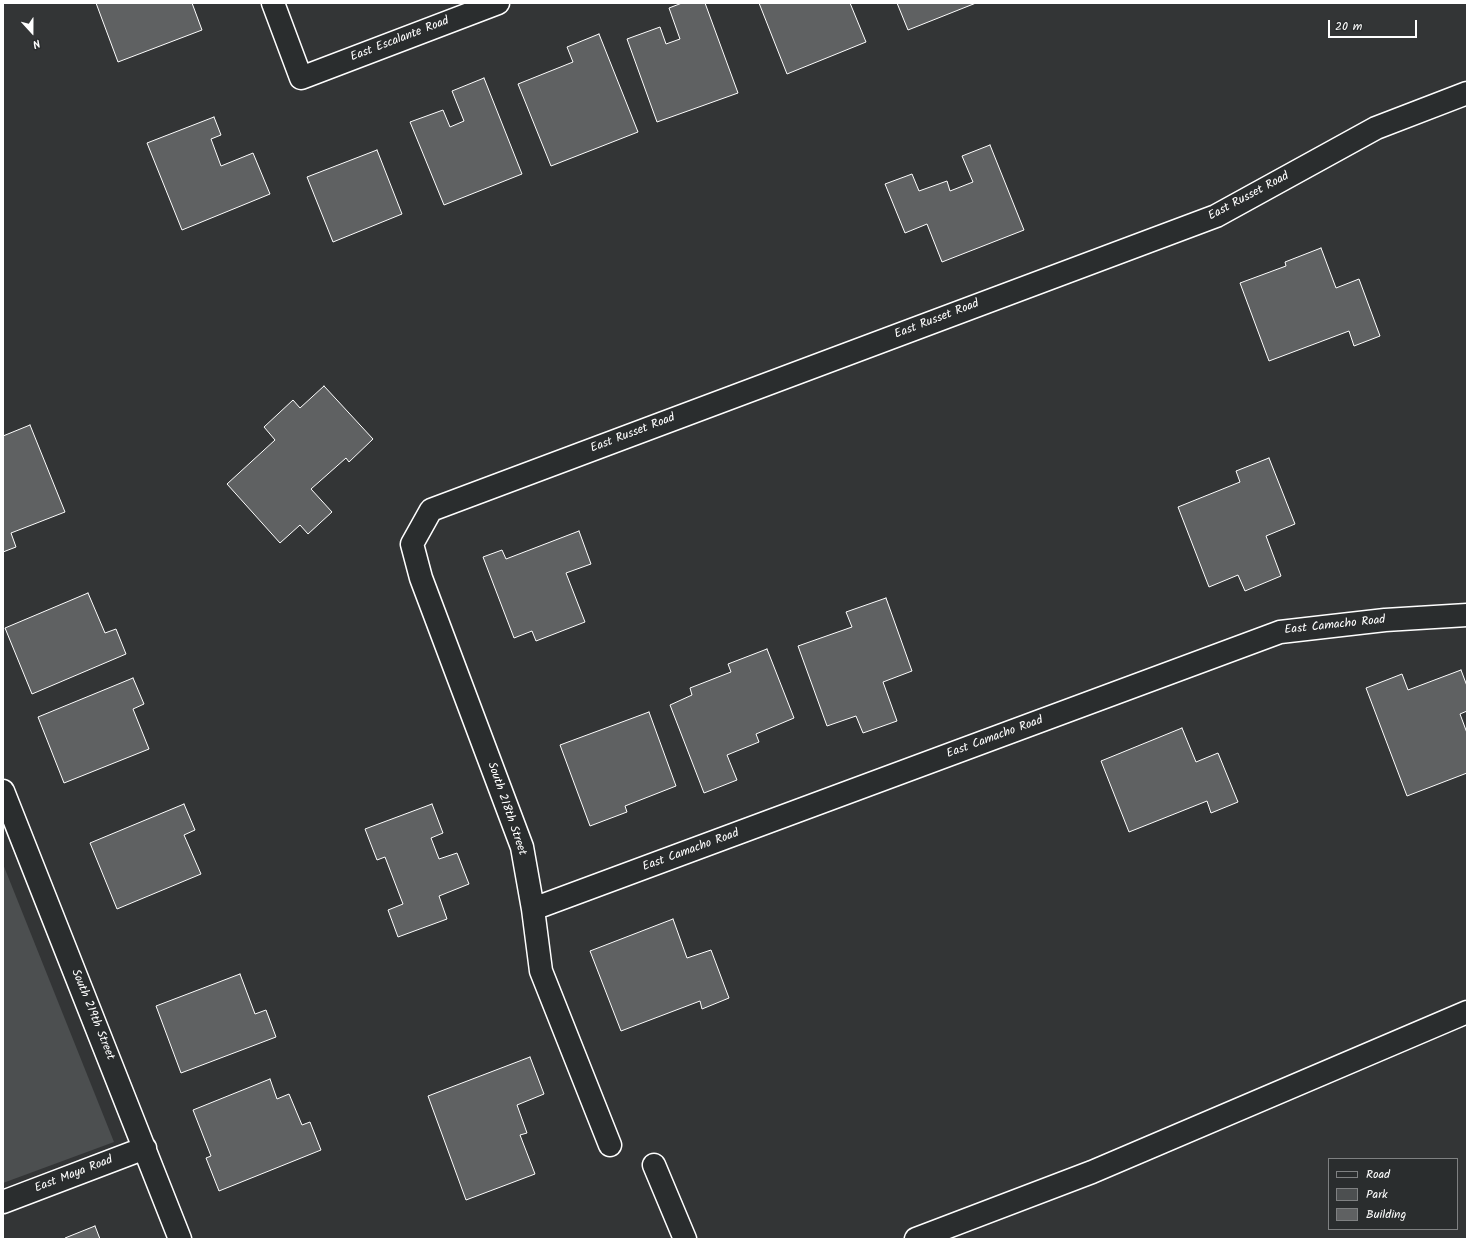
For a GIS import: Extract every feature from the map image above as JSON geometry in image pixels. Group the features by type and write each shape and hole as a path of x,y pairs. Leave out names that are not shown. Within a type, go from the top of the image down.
{"street":[{"name":"East Escalante Road","path":"273,3 301,78 498,3"},
{"name":"East Russet Road","path":"412,544 431,510 1216,216 1376,128 1467,93"},
{"name":"South 218th Street","path":"412,544 421,578 522,847 534,909 541,971 610,1145"},
{"name":"East Camacho Road","path":"534,909 1280,632 1385,620 1467,615"},
{"name":"South 219th Street","path":"3,791 180,1239"},
{"path":"916,1239 1092,1172 1467,1012"},
{"name":"East Maya Road","path":"3,1202 144,1148"},
{"path":"654,1165 685,1239"}],"green space":[{"path":"3,864 114,1142 3,1183"}],"building":[{"path":"96,3 192,3 202,30 118,62"},
{"path":"682,3 705,3 738,93 657,122 627,39 660,27 666,44 680,39 669,8"},
{"path":"759,3 850,3 866,42 787,74"},
{"path":"897,3 976,3 908,30"},
{"path":"599,34 638,132 551,166 518,84 573,62 567,47"},
{"path":"484,78 522,174 444,205 410,122 443,110 450,127 464,121 452,91"},
{"path":"214,117 221,135 211,139 221,166 253,153 270,194 182,230 147,143"},
{"path":"990,145 1024,230 942,262 927,224 905,233 885,184 912,174 919,191 947,181 950,191 973,182 962,156"},
{"path":"377,150 402,214 333,242 307,177"},
{"path":"1321,248 1336,288 1359,279 1380,336 1354,346 1349,331 1269,361 1240,283 1286,266 1285,262"},
{"path":"324,386 373,439 349,462 346,458 311,489 332,512 308,534 300,525 280,543 227,484 275,440 264,427 293,400 300,408"},
{"path":"30,425 65,512 11,533 16,547 3,552 3,436"},
{"path":"1269,458 1295,524 1266,536 1281,576 1245,591 1238,575 1209,587 1178,507 1240,482 1236,471"},
{"path":"579,531 591,564 566,573 585,622 536,641 532,631 514,638 483,557 502,550 506,559"},
{"path":"88,593 105,633 116,629 126,654 32,694 5,628"},
{"path":"886,598 912,671 883,682 897,721 863,733 856,716 827,726 798,646 852,627 846,612"},
{"path":"767,649 794,718 756,734 759,742 727,755 737,780 704,793 670,705 692,695 690,688 731,672 728,664"},
{"path":"1461,670 1467,686 1467,711 1460,714 1467,733 1467,773 1407,796 1366,688 1402,674 1408,690"},
{"path":"133,678 144,704 133,709 149,749 64,783 38,717"},
{"path":"649,712 676,786 625,806 627,812 590,826 560,745"},
{"path":"1182,728 1196,762 1218,753 1238,802 1211,813 1207,801 1129,832 1101,761"},
{"path":"184,804 195,830 184,835 201,874 117,909 90,843"},
{"path":"432,804 443,833 431,838 439,859 457,853 469,884 439,896 447,919 398,937 388,910 403,904 385,857 377,860 365,829"},
{"path":"673,919 687,958 711,950 729,998 702,1009 700,1001 621,1031 590,951"},
{"path":"240,974 255,1014 266,1010 276,1037 181,1073 156,1006"},
{"path":"530,1057 544,1094 517,1105 527,1133 520,1135 535,1174 466,1200 428,1096"},
{"path":"270,1079 277,1099 289,1094 302,1125 310,1122 321,1150 219,1191 206,1158 211,1156 193,1110"},
{"path":"95,1226 100,1239 65,1238"}]}
